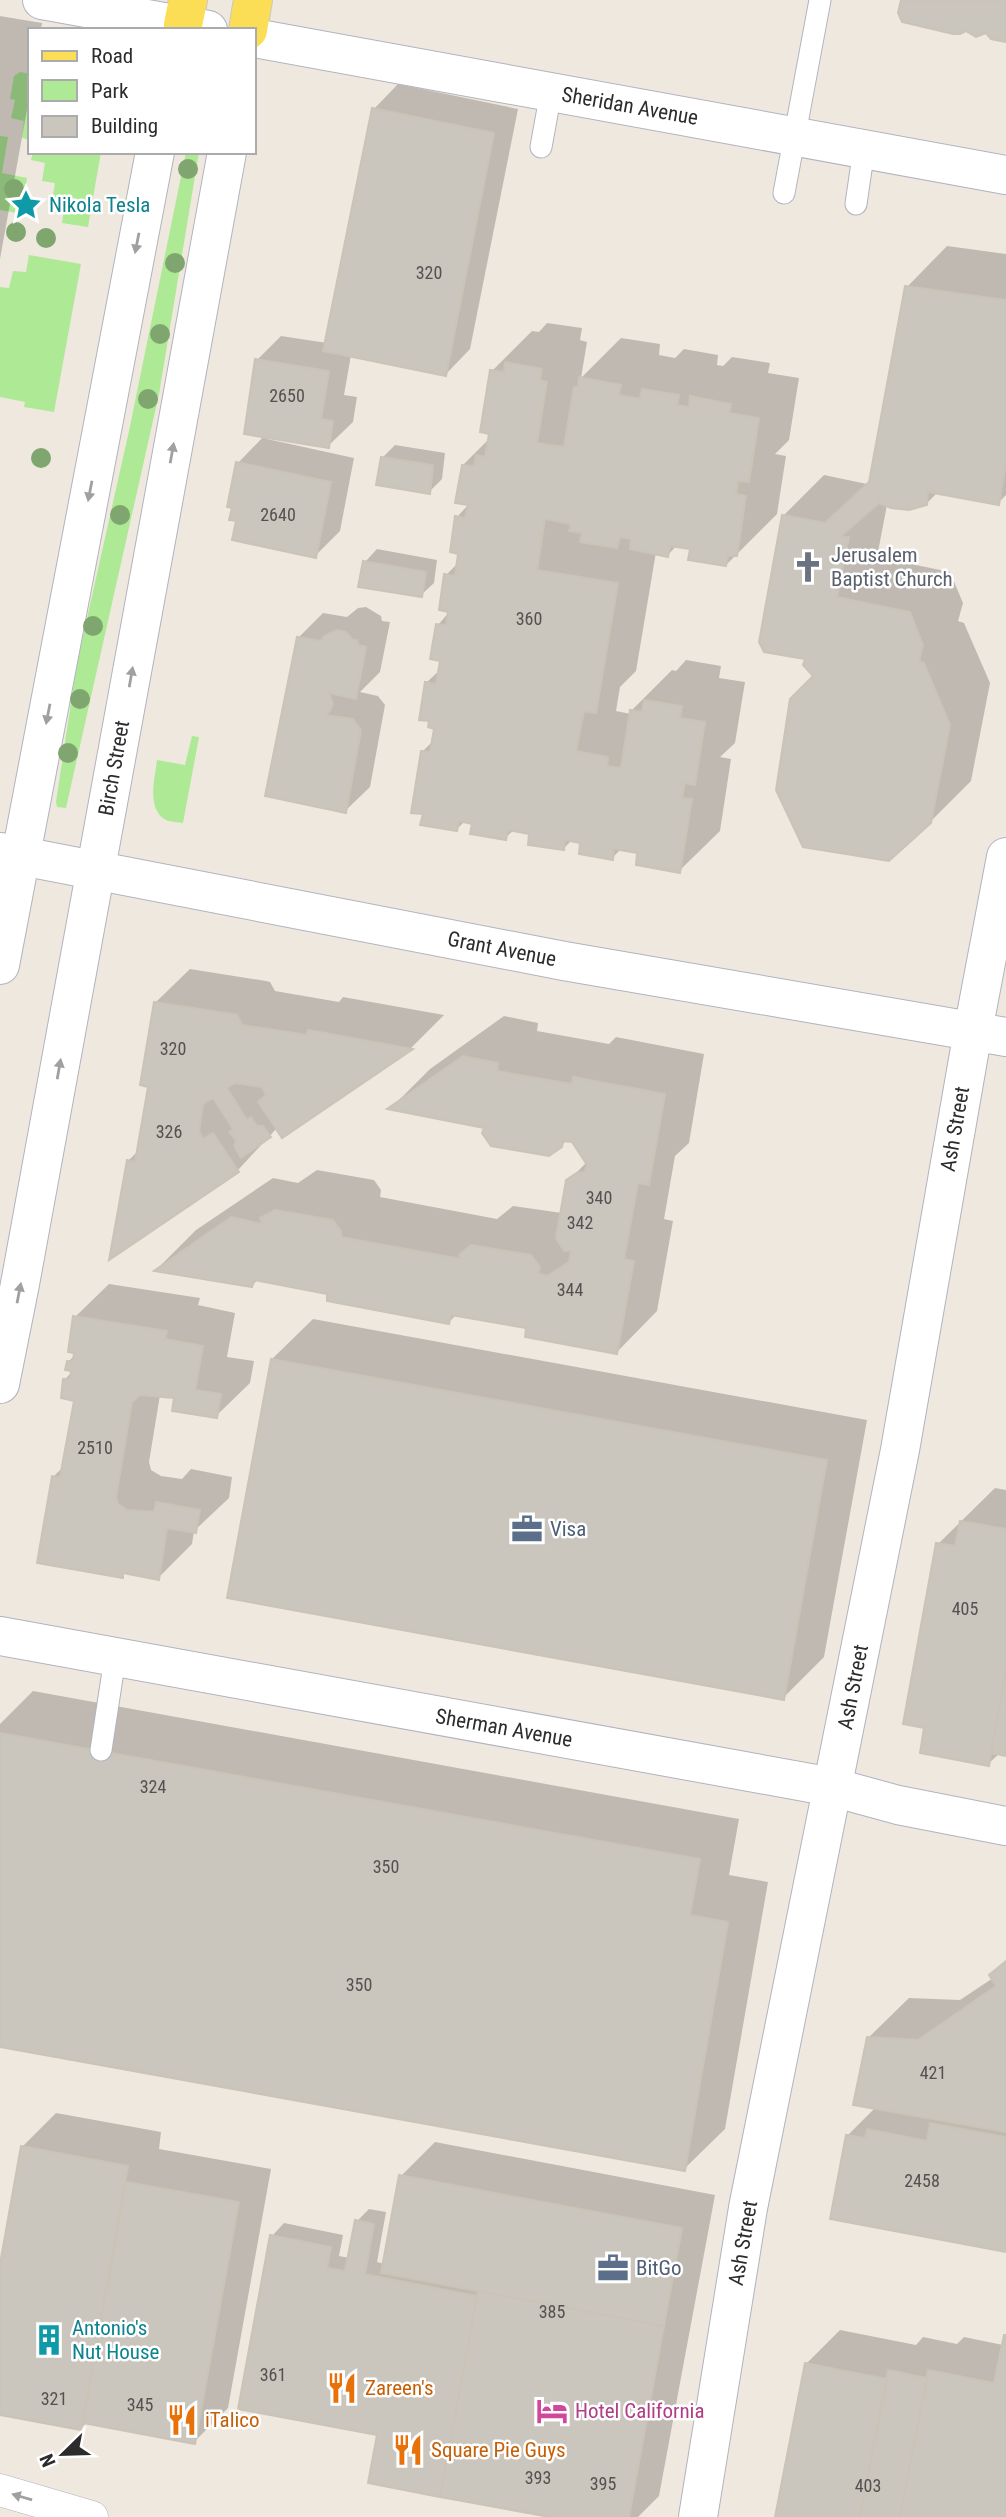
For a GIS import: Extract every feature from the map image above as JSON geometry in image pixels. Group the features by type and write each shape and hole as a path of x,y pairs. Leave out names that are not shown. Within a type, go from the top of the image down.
{"main road":[{"path":"248,28 253,0"}],"street":[{"path":"42,0 190,21"},
{"name":"Sheridan Avenue","path":"256,38 1006,175"},
{"path":"0,965 10,854 155,154"},
{"name":"Birch Street","path":"0,1384 227,154"},
{"name":"Grant Avenue","path":"10,854 564,961 989,1034"},
{"name":"Ash Street","path":"698,2517 748,2208 901,1450 989,1034 1006,857"},
{"name":"Sherman Avenue","path":"0,1636 832,1787 898,1805 1006,1826"},
{"path":"0,2490 92,2517"}],"lane":[{"path":"785,193 820,0"},
{"path":"541,147 551,92"},
{"path":"856,204 864,149"},
{"path":"101,1751 115,1658"}],"green space":[{"path":"20,72 28,74 28,140 22,138 24,121 11,118 15,100 10,99 14,76"},
{"path":"0,136 8,137 2,173 27,178 24,196 38,198 35,216 0,210"},
{"path":"32,154 101,154 88,227 62,223 65,205 52,201 55,183 42,181 45,163 31,160"},
{"path":"186,154 199,154 159,394 66,808 57,807 77,663 129,431"},
{"path":"29,255 81,264 54,412 24,407 25,402 0,397 0,287 9,288 13,271 26,272"},
{"path":"192,736 199,737 183,823 168,821 160,815 154,801 157,760 185,765"}],"building":[{"path":"901,0 1006,0 1006,42 991,39 986,33 976,37 966,31 953,34 902,22 898,13"},
{"path":"372,108 494,133 446,376 323,351"},
{"name":"Jerusalem Baptist Church","path":"905,286 1006,300 1006,463 999,505 928,492 927,505 909,510 891,508 879,503 840,537 849,537 837,597 910,612 923,645 919,661 924,663 950,725 931,823 889,861 803,847 776,790 790,699 813,676 803,665 805,659 764,652 759,642 782,515 825,523 869,482"},
{"path":"255,359 329,371 321,419 333,421 329,448 244,434"},
{"path":"505,362 542,369 540,380 547,382 537,443 564,447 574,387 578,387 579,377 621,385 619,395 640,399 642,389 679,395 677,405 689,407 690,396 731,404 729,413 759,418 749,482 738,481 736,494 746,496 737,556 728,556 726,566 688,560 690,549 670,546 668,557 630,549 631,539 620,537 617,548 580,542 582,533 569,531 571,524 545,519 537,570 618,583 596,713 584,711 576,751 608,757 607,766 621,768 630,710 642,712 644,700 682,706 680,718 705,722 695,785 685,783 682,798 692,799 680,873 636,865 637,853 614,849 613,860 579,854 580,843 565,840 564,850 528,845 529,834 508,830 506,840 470,834 472,824 459,821 457,831 420,825 423,814 411,813 421,751 430,752 434,729 428,727 429,721 419,720 425,682 436,684 440,661 430,659 436,624 446,625 448,612 439,610 444,574 455,576 458,554 450,552 455,516 465,518 468,505 455,503 462,465 474,466 476,455 485,457 489,434 480,432 490,370 504,372"},
{"path":"381,457 433,465 430,494 376,485"},
{"path":"236,462 331,482 316,558 232,540 236,521 229,520 232,508 227,507"},
{"path":"363,561 426,572 422,597 358,587"},
{"path":"337,630 346,632 353,640 357,640 358,645 366,647 356,699 329,693 333,704 326,715 353,719 361,730 346,813 265,796 297,637 321,641 324,636"},
{"path":"154,1002 237,1015 242,1025 307,1035 308,1030 413,1049 282,1138 258,1102 266,1095 262,1087 235,1083 227,1088 247,1120 251,1117 257,1126 263,1126 271,1137 241,1158 234,1146 236,1140 229,1132 233,1129 213,1098 203,1104 199,1131 203,1139 213,1133 239,1172 109,1260 127,1160 135,1162 148,1087 140,1085"},
{"path":"463,1056 498,1063 497,1071 572,1084 573,1077 665,1094 649,1185 638,1183 624,1259 634,1261 617,1354 525,1337 526,1328 451,1315 449,1324 327,1301 327,1294 254,1280 252,1287 154,1271 231,1217 262,1224 260,1218 275,1210 333,1220 341,1231 341,1237 461,1259 459,1255 471,1245 531,1255 540,1267 538,1273 547,1276 569,1262 571,1251 564,1251 556,1238 566,1180 578,1172 584,1173 587,1165 572,1142 563,1141 562,1147 549,1156 491,1146 482,1133 484,1128 387,1109"},
{"path":"73,1316 167,1331 165,1339 203,1346 195,1390 221,1394 217,1418 172,1411 174,1398 140,1395 132,1402 116,1497 118,1504 127,1510 154,1512 156,1502 200,1510 196,1533 167,1528 159,1580 123,1573 123,1578 37,1563 52,1476 60,1477 74,1401 61,1398 63,1379 70,1379 71,1371 65,1370 67,1361 73,1361 74,1353 68,1352"},
{"name":"Visa","path":"271,1359 827,1460 784,1700 227,1598"},
{"path":"960,1521 1006,1529 1006,1670 989,1766 920,1753 924,1728 903,1724 936,1543 955,1546"},
{"path":"1006,1670 1006,1756 991,1753"},
{"path":"0,1733 700,1859 690,1915 728,1922 685,2171 0,2047"},
{"path":"1006,1961 1006,2132 853,2105 867,2037 918,2040 996,1986 989,1975"},
{"path":"930,2123 1006,2137 1006,2252 830,2219 846,2135 865,2138 867,2129 927,2141"},
{"name":"Antonio's Nut House","path":"21,2146 128,2166 81,2430 0,2415 0,2264"},
{"path":"399,2175 682,2228 664,2326 381,2273"},
{"path":"126,2182 239,2202 195,2444 83,2423"},
{"path":"355,2220 374,2224 365,2274 477,2296 440,2497 368,2483 377,2435 238,2409 270,2235 331,2247 327,2268 345,2271"},
{"name":"Hotel California","path":"478,2291 664,2326 629,2517 550,2517 440,2497"},
{"path":"1004,2335 1006,2517 900,2517 928,2370 994,2383"},
{"path":"805,2363 887,2379 860,2517 775,2517"},
{"path":"888,2370 927,2378 900,2517 860,2517"}],"place":[{"name":"Nikola Tesla","path":"26,205"},
{"name":"Jerusalem Baptist Church","path":"808,567"},
{"name":"Visa","path":"527,1529"},
{"name":"BitGo","path":"613,2268"},
{"name":"Antonio's Nut House","path":"49,2340"},
{"name":"Zareen's","path":"342,2388"},
{"name":"Hotel California","path":"552,2411"},
{"name":"iTalico","path":"182,2420"},
{"name":"Square Pie Guys","path":"408,2450"}]}
